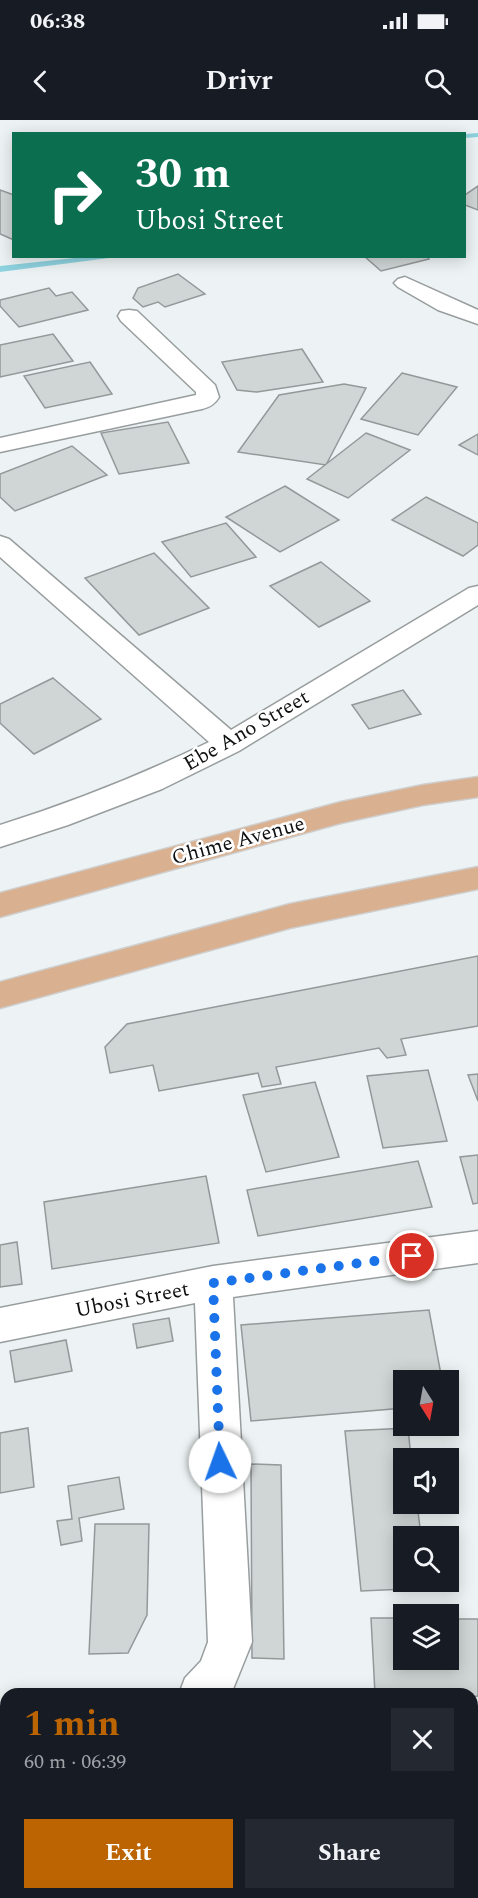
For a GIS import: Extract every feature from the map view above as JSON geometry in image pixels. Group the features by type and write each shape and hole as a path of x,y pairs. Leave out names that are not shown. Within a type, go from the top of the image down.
{"main road":[{"path":"436,792 478,762"},
{"name":"Chime Avenue","path":"0,905 364,806 436,792 478,787"},
{"path":"0,995 290,916 478,878"}],"street":[{"path":"405,283 446,305 478,318"},
{"path":"0,445 202,402 208,397 207,390 129,316"},
{"path":"0,544 229,744"},
{"name":"Ebe Ano Street","path":"0,836 57,818 152,782 229,744 478,594"},
{"name":"Ubosi Street","path":"0,1325 213,1283 478,1247"},
{"path":"206,1688 218,1675 230,1642 213,1283"}],"building":[{"path":"478,186 478,210 466,205 466,194"},
{"path":"0,190 12,194 12,239 0,234"},
{"path":"366,258 429,259 381,271"},
{"path":"178,274 205,294 165,307 158,302 143,307 133,298 138,288"},
{"path":"49,288 56,296 72,292 88,310 19,327 0,306 0,300"},
{"path":"53,334 73,361 0,377 0,345"},
{"path":"302,349 323,382 257,392 237,390 222,362"},
{"path":"90,362 112,394 45,408 24,376"},
{"path":"402,373 457,387 418,435 361,419"},
{"path":"344,384 366,388 326,465 238,452 279,395"},
{"path":"168,422 189,463 119,474 101,433"},
{"path":"366,433 410,450 348,498 307,479"},
{"path":"478,434 478,455 459,445"},
{"path":"72,446 107,475 15,511 0,497 0,474"},
{"path":"285,486 339,520 280,552 226,517"},
{"path":"426,497 478,523 478,545 463,556 392,520"},
{"path":"226,523 256,557 191,577 162,542"},
{"path":"154,553 209,608 139,635 85,578"},
{"path":"321,562 370,601 319,627 270,586"},
{"path":"53,678 101,719 34,754 0,723 0,704"},
{"path":"403,690 421,714 369,729 352,705"},
{"path":"478,956 478,1026 401,1039 406,1055 387,1058 379,1048 276,1067 281,1084 262,1087 258,1073 159,1091 153,1065 110,1073 105,1047 127,1024"},
{"path":"428,1070 447,1141 383,1148 367,1076"},
{"path":"478,1074 478,1101 468,1075"},
{"path":"315,1082 339,1157 266,1172 243,1095"},
{"path":"478,1155 478,1203 473,1204 460,1157"},
{"path":"418,1161 432,1207 258,1236 247,1190"},
{"path":"206,1176 219,1243 52,1269 44,1202"},
{"path":"17,1242 22,1284 0,1287 0,1245"},
{"path":"429,1310 440,1370 393,1370 393,1409 251,1421 241,1325"},
{"path":"169,1318 173,1341 137,1348 133,1324"},
{"path":"66,1340 72,1371 15,1382 10,1351"},
{"path":"28,1428 34,1487 0,1493 0,1433"},
{"path":"393,1429 393,1436 409,1436 410,1448 393,1448 393,1514 418,1514 420,1526 393,1526 393,1590 361,1591 345,1431"},
{"path":"251,1464 281,1465 284,1659 252,1658"},
{"path":"119,1477 124,1509 79,1518 82,1541 61,1545 57,1521 72,1519 68,1486"},
{"path":"95,1524 149,1524 147,1615 128,1653 89,1654"},
{"path":"371,1618 393,1618 393,1670 459,1670 459,1619 478,1619 478,1688 375,1688"}],"waterway":[{"path":"466,136 478,135"},
{"path":"0,269 102,258"}],"route":[{"path":"220,1462 213,1283 412,1256"}]}
